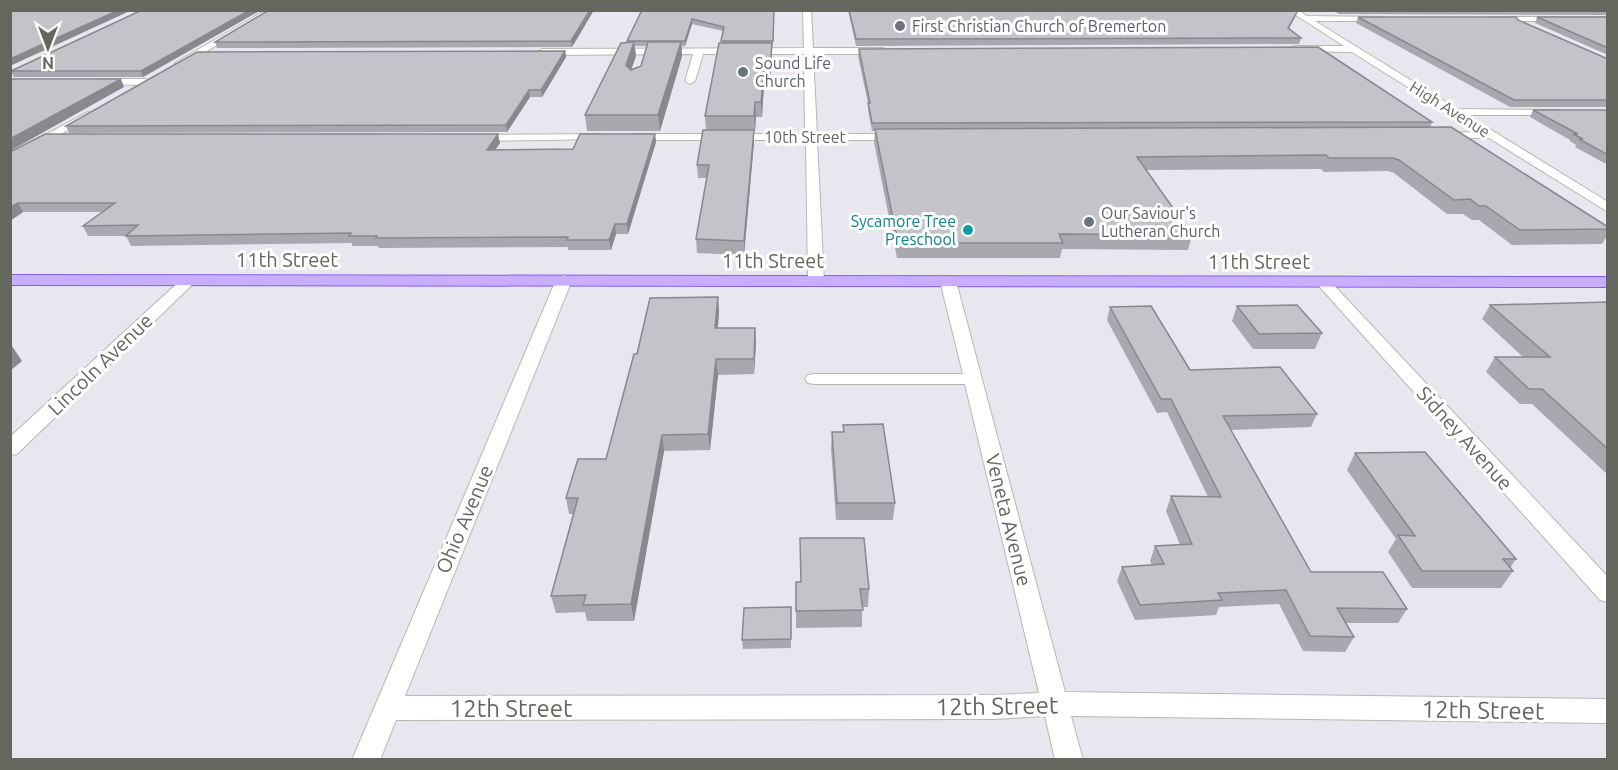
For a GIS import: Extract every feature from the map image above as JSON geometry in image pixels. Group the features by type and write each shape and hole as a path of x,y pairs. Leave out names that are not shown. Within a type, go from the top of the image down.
{"main road":[{"name":"11th Street","path":"10,280 1608,282"}],"street":[{"path":"170,69 273,10"},
{"path":"807,10 816,281"},
{"name":"High Avenue","path":"1292,10 1608,208"},
{"path":"1493,10 1533,28"},
{"path":"1305,18 1386,19"},
{"path":"1479,19 1608,19"},
{"path":"1285,49 1353,49"},
{"path":"690,81 699,51"},
{"path":"526,52 893,51"},
{"path":"640,64 644,52"},
{"path":"198,53 222,53"},
{"path":"89,82 150,81 124,95"},
{"path":"10,159 95,111"},
{"path":"1454,112 1572,112"},
{"path":"1428,136 1492,135"},
{"name":"10th Street","path":"458,138 907,137"},
{"path":"46,138 71,138"},
{"name":"Lincoln Avenue","path":"10,449 189,280"},
{"name":"Ohio Avenue","path":"366,759 564,280"},
{"name":"Veneta Avenue","path":"948,281 1069,759"},
{"name":"Sidney Avenue","path":"1323,282 1608,593"},
{"path":"814,379 973,379"},
{"name":"12th Street","path":"387,708 983,707 1056,704 1608,711"}],"building":[{"path":"15,10 119,10 10,59 10,12"},
{"path":"142,10 250,10 141,71 11,71"},
{"path":"269,10 590,10 571,41 215,42"},
{"path":"642,10 774,10 773,41 721,41 724,27 692,19 685,41 627,41"},
{"path":"849,10 1295,10 1297,12 1288,28 1301,38 856,39"},
{"path":"1358,17 1516,17 1518,20 1608,59 1608,100 1514,100"},
{"path":"1537,17 1608,17 1608,48"},
{"path":"634,42 626,65 631,70 641,66 648,42 681,42 658,115 585,115 621,43"},
{"path":"719,43 772,43 770,71 764,71 761,102 755,102 754,116 705,116"},
{"path":"1318,47 1432,122 872,123 859,49"},
{"path":"565,51 541,90 529,90 506,125 66,126 197,52"},
{"path":"10,79 121,79 10,139"},
{"path":"1533,110 1608,110 1608,155 1573,134 1578,134"},
{"path":"1451,127 1608,229 1520,230 1486,206 1479,206 1470,199 1454,200 1393,158 1329,158 1326,155 1137,157 1192,235 1059,234 1063,243 898,243 875,129"},
{"path":"703,130 754,130 744,241 696,239 709,165 697,165"},
{"path":"45,134 498,134 487,150 573,149 580,134 655,134 627,224 615,224 609,240 567,240 568,237 376,238 377,236 349,236 351,233 126,236 138,225 83,226 115,203 18,203 10,207 10,174 12,173 10,173 10,152"},
{"path":"718,297 715,328 755,328 754,359 716,359 708,434 662,435 631,604 583,605 586,595 551,596 578,498 566,498 578,459 606,459 634,354 637,354 650,298"},
{"path":"1608,302 1608,449 1542,389 1529,389 1495,357 1550,357 1490,305"},
{"path":"1297,305 1322,333 1259,334 1237,306"},
{"path":"1151,306 1190,370 1280,367 1317,414 1223,416 1311,572 1383,572 1407,609 1337,608 1354,637 1310,636 1286,590 1218,593 1222,600 1140,605 1122,567 1164,564 1155,546 1192,544 1171,496 1221,497 1171,399 1161,399 1110,307"},
{"path":"883,424 895,503 837,503 832,432 844,432 843,425"},
{"path":"1425,452 1516,559 1503,559 1513,571 1422,571 1398,535 1415,536 1355,453"},
{"path":"800,538 864,538 869,589 860,589 863,610 796,611 796,582 801,582"},
{"path":"791,607 791,639 742,640 744,608"}],"place":[{"name":"First Christian Church of Bremerton","path":"900,26"},
{"name":"Sound Life Church","path":"743,72"},
{"name":"Our Saviour's Lutheran Church","path":"1089,222"},
{"name":"Sycamore Tree Preschool","path":"968,230"}]}
